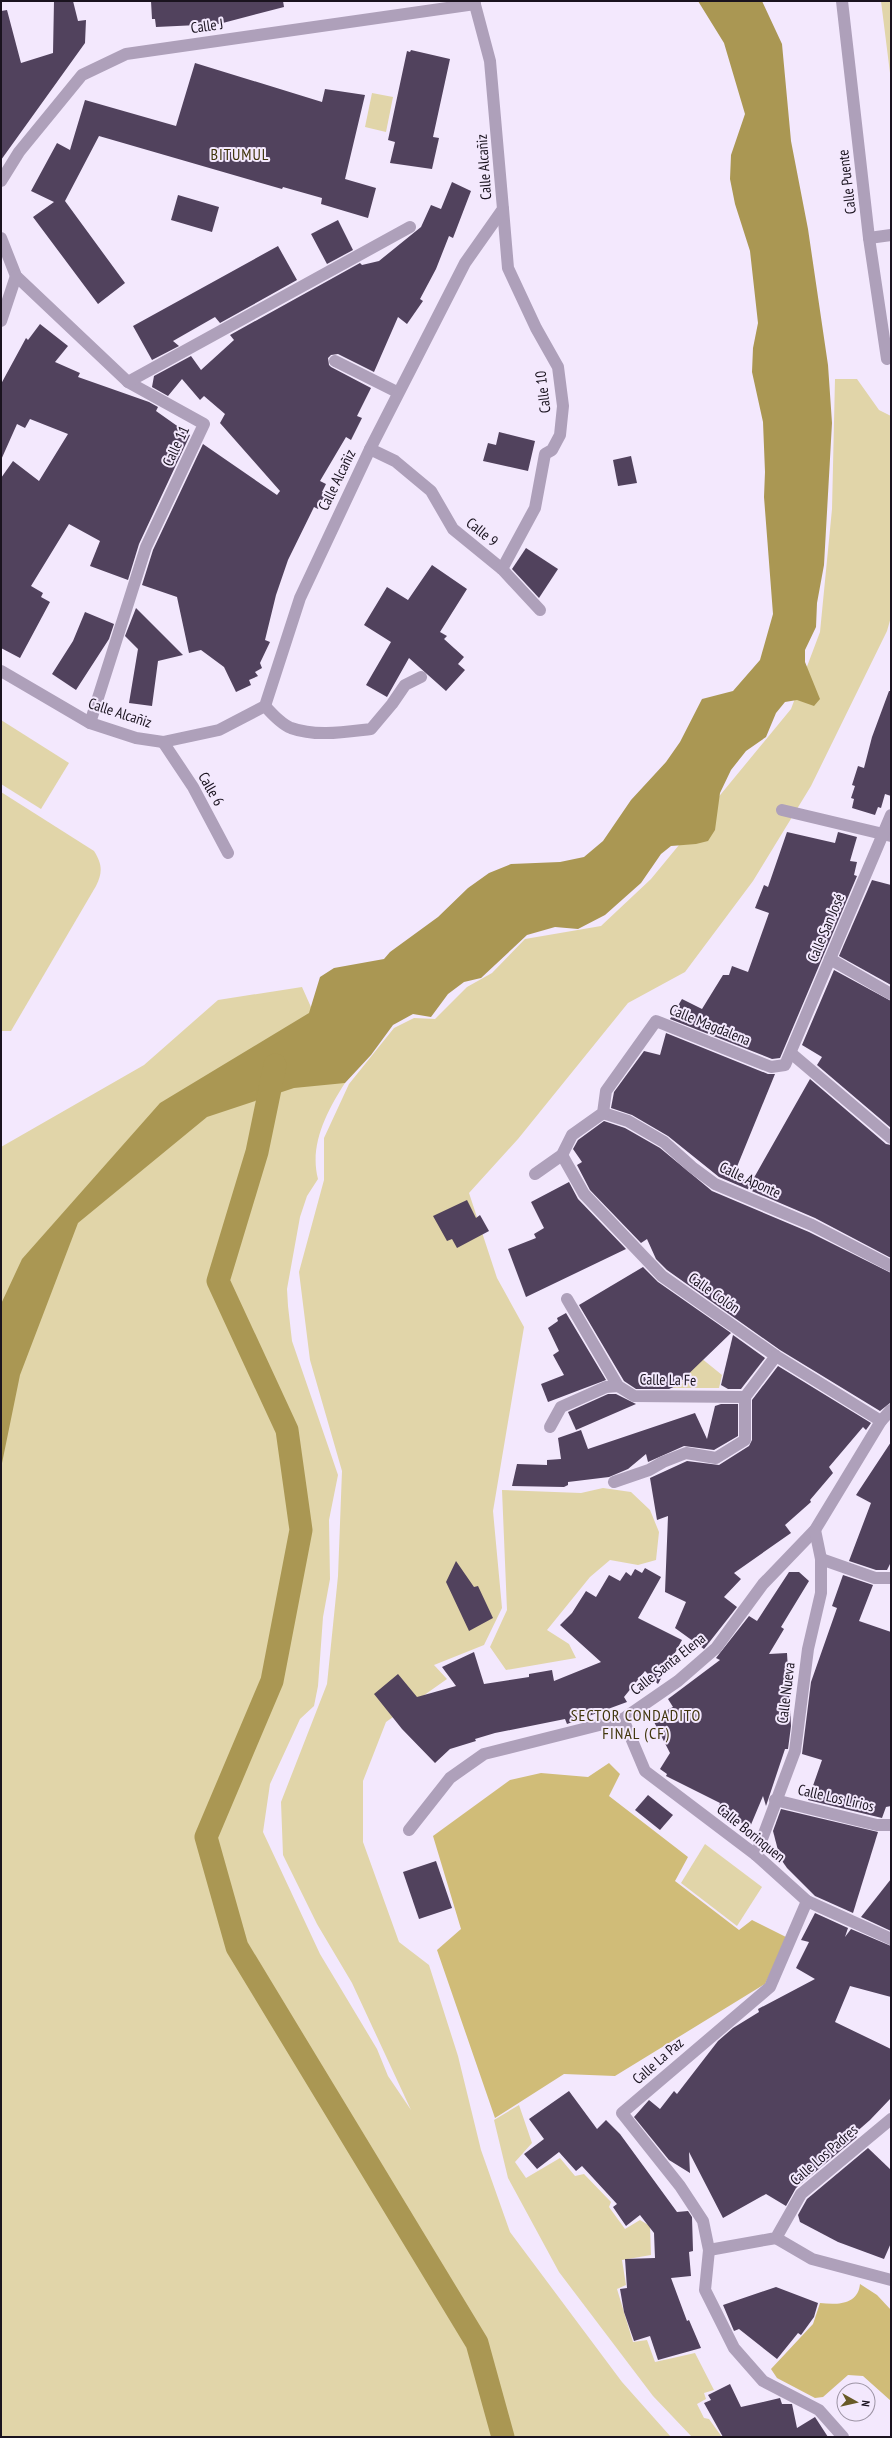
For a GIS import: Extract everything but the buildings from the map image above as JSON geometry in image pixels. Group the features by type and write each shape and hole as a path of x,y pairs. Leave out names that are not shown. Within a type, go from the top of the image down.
{"street":[{"name":"Calle Puente","path":"842,1 869,238 887,359"},
{"name":"Calle J","path":"1,181 19,152 82,75 126,54 474,3"},
{"name":"Calle Alcañiz","path":"1,671 90,723 136,738 163,742 219,730 265,706 300,598 397,392 465,263 503,208 490,61 483,28 474,3"},
{"name":"Calle 10","path":"502,569 536,508 545,454 552,450 560,435 563,406 558,367 536,328 508,268 503,208"},
{"path":"128,382 410,227"},
{"path":"869,238 891,235"},
{"name":"Calle 11","path":"1,238 16,276 128,382 204,424 146,547 90,723"},
{"path":"1,321 16,276"},
{"path":"335,361 397,392"},
{"name":"Calle 9","path":"370,449 395,460 431,491 453,529 502,569 540,610"},
{"path":"265,706 274,716 291,728 332,734 370,729 392,704 405,685 421,677"},
{"name":"Calle 6","path":"163,742 193,787 228,853"},
{"path":"782,810 887,835"},
{"name":"Calle San José","path":"792,1054 830,959 887,835 891,815"},
{"path":"830,959 891,994"},
{"name":"Calle Magdalena","path":"603,1113 606,1091 656,1021 771,1067 785,1065 792,1054"},
{"path":"792,1054 891,1138"},
{"path":"535,1174 562,1155 572,1135 603,1113"},
{"name":"Calle Aponte","path":"603,1113 628,1121 664,1142 692,1167 715,1184 812,1225 891,1266"},
{"name":"Calle Colón","path":"562,1155 584,1194 662,1276 776,1356 880,1421"},
{"name":"Calle La Fe","path":"567,1299 618,1386 634,1396 745,1397"},
{"path":"614,1482 649,1470 663,1462 686,1453 716,1458 745,1440 745,1397 776,1356"},
{"path":"550,1427 561,1407 606,1387 618,1386"},
{"name":"Calle Santa Elena","path":"409,1830 450,1778 484,1754 623,1719 678,1681 716,1648 763,1584 815,1530 880,1421 891,1410"},
{"name":"Calle Nueva","path":"756,1856 775,1800 795,1751 808,1649 821,1593 821,1559 815,1530"},
{"path":"821,1559 875,1578 891,1578"},
{"name":"Calle Borinquen","path":"623,1719 645,1771 756,1856 807,1901 891,1939"},
{"name":"Calle Los Lirios","path":"775,1800 877,1824 891,1825"},
{"name":"Calle La Paz","path":"709,2250 703,2221 680,2186 622,2113 770,1987 807,1901"},
{"name":"Calle Los Padres","path":"776,2238 801,2194 891,2119"},
{"path":"843,2437 819,2410 763,2381 734,2348 704,2290 709,2250 776,2238 812,2259 891,2280"}],"shaded area":[{"path":"698,1 762,1 782,44 791,141 808,229 828,365 832,423 824,565 817,603 816,627 805,650 805,662 820,699 814,706 797,700 785,702 776,713 766,737 746,751 731,770 720,793 715,830 708,841 696,844 671,846 661,854 641,883 605,915 578,929 555,927 527,935 481,978 464,982 448,994 431,1017 413,1014 393,1025 371,1055 345,1083 294,1088 207,1117 78,1223 20,1375 1,1468 1,1304 22,1259 160,1103 309,1013 320,977 334,968 384,959 390,952 438,917 468,888 489,873 511,864 560,862 584,857 603,841 631,800 666,762 680,742 702,699 733,691 760,660 773,614 764,497 765,472 763,422 752,372 753,348 758,323 750,251 735,204 730,179 731,155 745,114 724,43"},
{"path":"881,1 891,1 891,81"},
{"path":"372,93 393,97 386,132 365,127"},
{"path":"835,379 857,379 879,410 891,416 891,617 887,631 811,786 753,881 685,972 628,1003 518,1139 469,1193 497,1278 524,1327 493,1511 502,1608 484,1645 434,1665 447,1679 386,1722 363,1781 363,1842 399,1942 429,1965 458,2056 481,2150 510,2232 622,2382 671,2437 1,2437 1,1147 144,1065 218,1000 302,987 345,1083 332,1105 321,1129 316,1154 318,1179 307,1196 300,1217 287,1289 292,1341 338,1475 329,1520 330,1579 323,1617 318,1686 314,1706 300,1719 270,1784 263,1832 320,1954 377,2049 388,2076 411,2110 352,1983 317,1924 283,1855 281,1802 327,1684 338,1576 342,1471 310,1360 299,1272 324,1180 324,1138 349,1084 394,1028 414,1018 435,1019 467,987 492,973 525,939 601,926 651,879 791,709 820,632 832,509"},
{"path":"1,720 69,763 41,809 1,784"},
{"path":"1,792 94,851 101,868 96,886 11,1031 1,1031"},
{"path":"701,1358 722,1375 719,1388 672,1388 683,1383 682,1381 689,1374 688,1371"},
{"path":"603,1488 631,1492 650,1510 659,1532 656,1560 638,1565 610,1560 590,1577 547,1630 569,1644 576,1658 506,1670 490,1647 507,1610 502,1490 581,1493"},
{"path":"609,1763 620,1774 609,1796 688,1857 675,1881 739,1930 752,1920 788,1938 765,1984 615,2076 564,2074 495,2118 437,1950 461,1929 433,1836 510,1780 541,1773 588,1777"},
{"path":"705,1844 762,1887 737,1926 681,1883"},
{"path":"519,2105 532,2143 515,2162 526,2178 560,2158 575,2176 584,2174 611,2202 609,2207 625,2229 640,2220 650,2226 651,2255 622,2260 626,2285 617,2289 633,2342 647,2340 655,2362 695,2353 714,2390 704,2393 706,2399 697,2404 704,2418 709,2419 722,2437 692,2437 653,2396 559,2272 508,2178 494,2120"},
{"path":"860,2284 877,2295 891,2310 891,2401 876,2388 876,2382 870,2382 863,2376 848,2375 840,2382 836,2382 836,2386 823,2397 815,2398 777,2378 771,2369 813,2324 820,2303 833,2304 846,2302 851,2300 858,2291"}],"waterway":[{"path":"275,1065 257,1152 218,1281 287,1430 301,1530 272,1681 206,1837 237,1947 477,2343 503,2437"}],"district":[{"name":"BITUMUL","path":"240,154"},
{"name":"SECTOR CONDADITO FINAL (CF)","path":"636,1724"}]}
